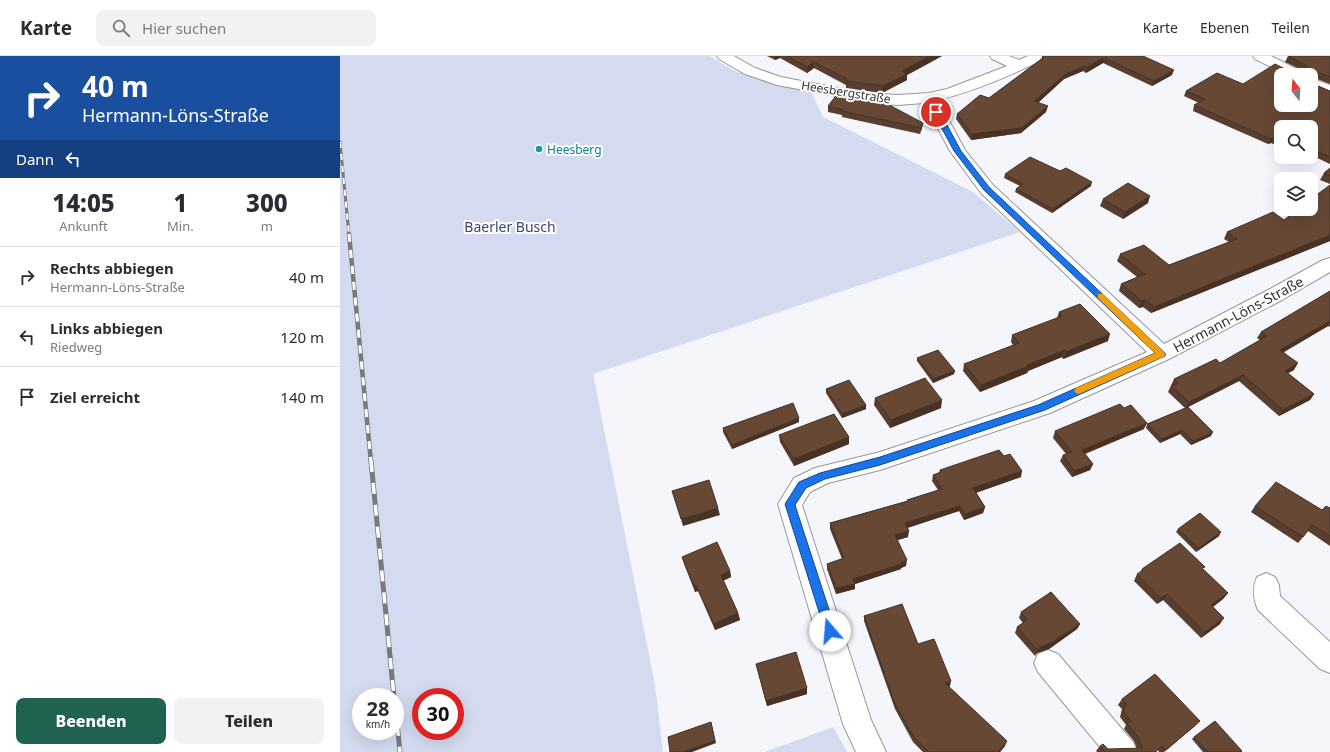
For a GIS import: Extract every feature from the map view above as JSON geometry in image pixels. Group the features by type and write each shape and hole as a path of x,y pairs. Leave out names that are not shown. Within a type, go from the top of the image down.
{"street":[{"name":"Heesbergstraße","path":"724,56 750,71 777,81 878,99 929,98 952,92 1019,66 1038,56"},
{"path":"996,56 1019,66"},
{"path":"1260,56 1284,68"},
{"path":"1318,85 1330,91"},
{"path":"929,98 958,151 987,189 1162,354"},
{"name":"Hermann-Löns-Straße","path":"871,752 858,724 790,504 802,485 823,475 880,461 1042,407 1162,354 1276,295 1330,264"},
{"path":"1266,585 1267,601 1330,660"},
{"path":"1048,663 1123,752"}],"green space":[{"name":"Baerler Busch","path":"340,56 710,56 733,70 770,83 811,92 823,117 973,192 1020,232 593,374 655,685 663,752 340,752"},
{"path":"833,727 847,752 765,752"}],"building":[{"path":"787,56 930,56 902,71 907,74 883,86 846,81 847,79 814,62 807,67"},
{"path":"1043,56 1143,56 1174,70 1154,81 1104,58 1087,67 1085,66 1066,74 1034,101 1048,106 1022,128 972,134 957,114 980,95 989,98 1043,58"},
{"path":"1288,56 1330,56 1330,77 1318,72 1318,68 1307,68 1306,65"},
{"path":"1275,64 1283,68 1274,68 1274,112 1318,112 1318,86 1330,91 1330,157 1318,152 1318,120 1274,120 1274,138 1271,139 1194,105 1205,99 1186,91 1217,73 1243,84"},
{"path":"838,93 880,100 923,123 921,128 842,111 843,110 828,106"},
{"path":"1030,157 1060,171 1066,168 1092,182 1053,209 1016,189 1023,184 1005,174"},
{"path":"1330,168 1330,176 1324,173"},
{"path":"1128,183 1150,196 1125,212 1103,199"},
{"path":"1330,185 1330,235 1154,307 1146,300 1142,301 1121,284 1145,274 1120,254 1144,245 1169,265 1237,239 1227,232 1273,212 1274,216 1278,216 1284,220 1289,216 1318,216 1318,194"},
{"path":"1330,291 1330,321 1280,350 1298,363 1285,371 1314,394 1283,410 1243,375 1189,402 1171,386 1178,383 1174,379 1216,359 1220,363 1267,336 1261,332"},
{"path":"1080,304 1110,334 1066,352 1065,350 1027,365 1029,366 981,385 964,364 1019,343 1012,335 1062,316 1059,312"},
{"path":"938,350 955,371 933,379 917,358"},
{"path":"925,378 942,400 891,420 875,398"},
{"path":"849,380 866,405 842,414 826,389"},
{"path":"793,403 799,418 732,445 723,428"},
{"path":"1120,404 1124,408 1131,405 1147,423 1082,450 1093,464 1074,471 1063,455 1072,452 1055,431"},
{"path":"1188,407 1213,432 1193,441 1182,430 1162,439 1147,424"},
{"path":"834,414 849,437 794,459 779,435"},
{"path":"999,450 1004,456 1010,454 1022,471 973,488 985,507 965,514 960,506 905,523 909,531 895,535 907,560 901,563 902,564 853,579 855,584 836,588 827,564 844,558 830,523 908,501 907,500 942,489 933,475 941,472 940,470"},
{"path":"709,480 718,508 681,519 672,491"},
{"path":"1276,482 1322,510 1326,506 1330,508 1330,536 1312,525 1303,537 1255,506"},
{"path":"1200,513 1221,532 1199,548 1178,529"},
{"path":"717,542 730,571 721,575 738,613 714,624 696,585 694,586 682,557"},
{"path":"1180,543 1205,567 1202,568 1228,593 1211,605 1224,618 1205,632 1167,594 1161,598 1137,574"},
{"path":"1051,592 1080,624 1051,643 1040,647 1038,651 1017,627 1027,620 1021,612"},
{"path":"902,604 918,644 934,639 951,681 945,683 1007,741 998,752 929,752 914,737 895,704 864,616"},
{"path":"796,652 807,688 766,701 756,664"},
{"path":"1155,674 1200,721 1166,750 1162,746 1155,752 1105,752 1100,746 1103,744 1108,749 1143,748 1138,737 1127,724 1131,721 1123,712 1126,704 1122,699"},
{"path":"1215,721 1242,751 1241,752 1208,752 1194,737"},
{"path":"711,722 715,741 683,752 670,752 668,737"}],"railway":[{"path":"340,142 349,235"},
{"path":"349,234 371,462"},
{"path":"371,461 393,688"},
{"path":"399,740 400,752"}],"slow traffic":[{"path":"1079,391 1162,354 1101,296"}],"place":[{"name":"Heesberg","path":"539,149"}],"route":[{"path":"830,631 790,504 802,485 823,475 880,461 1042,407 1162,354 987,189 958,151 936,112"}]}
